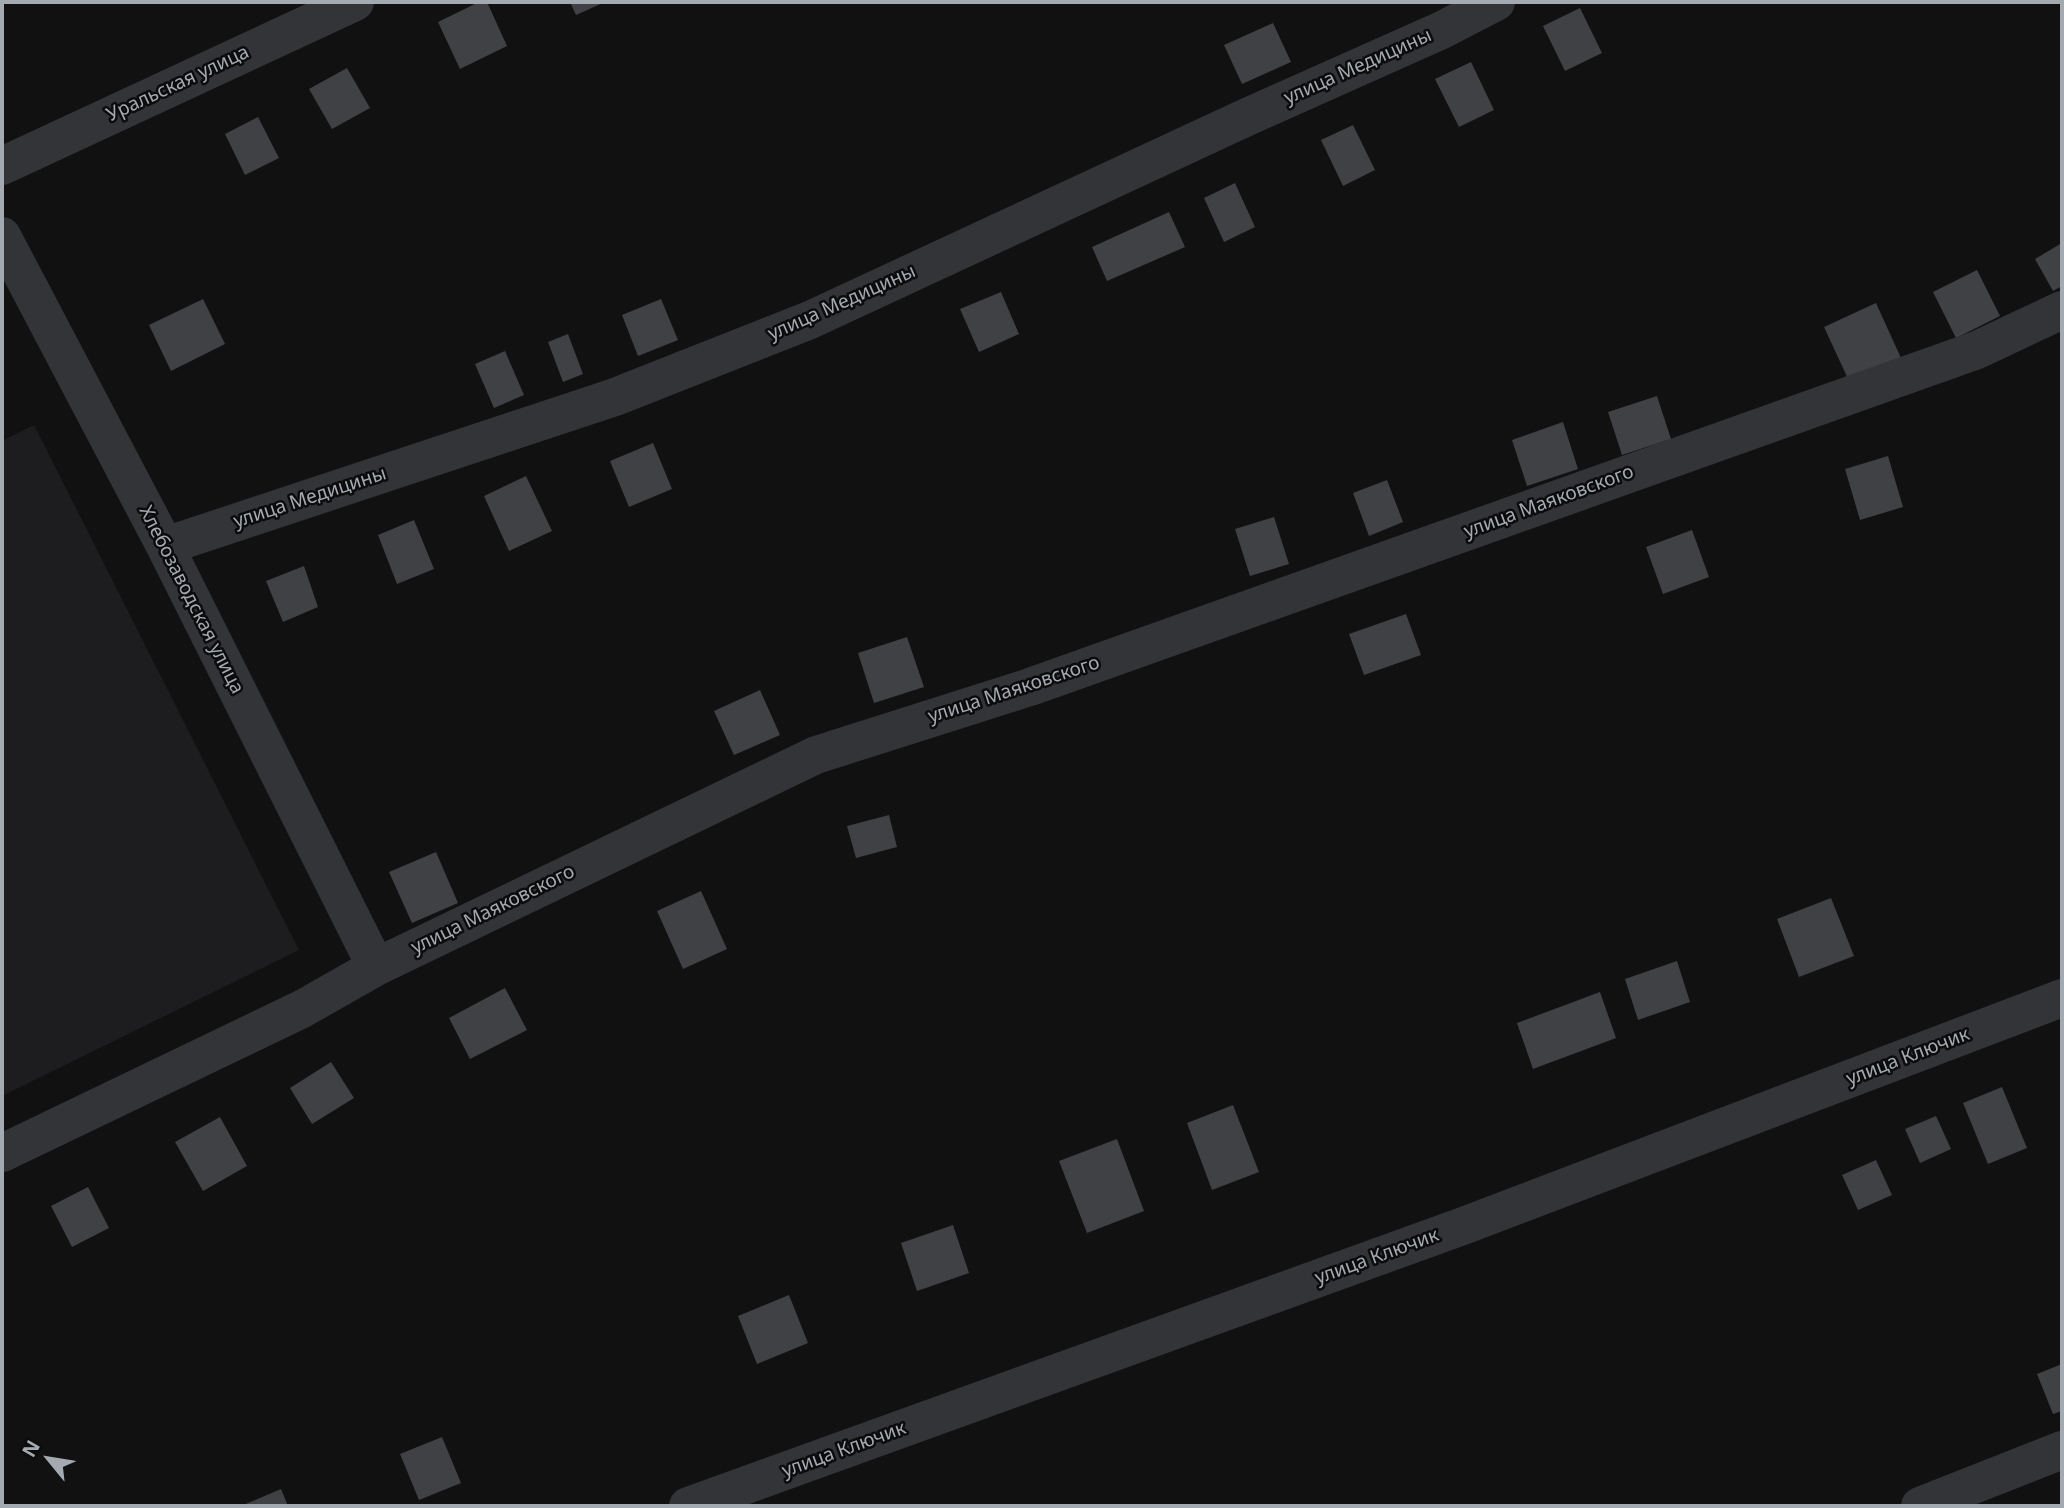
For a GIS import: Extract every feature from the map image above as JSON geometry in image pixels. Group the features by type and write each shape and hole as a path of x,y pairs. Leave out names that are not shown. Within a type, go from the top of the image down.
{"street":[{"name":"Уральская улица","path":"2,166 355,2"},
{"name":"улица Медицины","path":"164,546 615,397 810,320 1247,117 1442,30 1496,2"},
{"name":"Хлебозаводская улица","path":"2,236 164,546 376,967"},
{"name":"улица Маяковского","path":"2,1153 302,1010 376,967 816,755 1043,682 1951,360 2062,310"},
{"name":"улица Ключик","path":"688,1506 1463,1226 2062,998"},
{"path":"1920,1506 2062,1450"}],"shaded area":[{"path":"34,425 299,950 2,1096 2,437 4,440"}],"building":[{"path":"479,2 487,2 507,46 460,69 438,22"},
{"path":"570,2 605,2 576,15"},
{"path":"1580,8 1602,53 1565,71 1543,26"},
{"path":"1273,23 1291,62 1242,84 1224,45"},
{"path":"1471,62 1494,110 1459,127 1435,79"},
{"path":"347,68 370,108 332,129 309,89"},
{"path":"258,117 279,158 245,175 225,134"},
{"path":"1353,125 1375,170 1343,186 1321,140"},
{"path":"1235,183 1255,227 1224,242 1204,198"},
{"path":"1169,212 1185,247 1107,281 1092,247"},
{"path":"2062,243 2062,286 2053,291 2035,259"},
{"path":"1977,270 2000,316 1956,338 1933,292"},
{"path":"1001,292 1019,334 979,352 960,309"},
{"path":"203,299 225,344 171,371 149,325"},
{"path":"661,299 678,340 638,356 622,315"},
{"path":"1876,303 1901,358 1849,381 1824,327"},
{"path":"568,334 583,374 563,382 548,342"},
{"path":"505,351 524,395 494,408 475,364"},
{"path":"1657,396 1671,439 1622,455 1608,412"},
{"path":"1563,422 1578,469 1527,486 1512,440"},
{"path":"653,443 672,489 629,507 610,461"},
{"path":"1888,456 1903,507 1860,520 1845,469"},
{"path":"526,476 552,531 509,551 484,496"},
{"path":"1387,480 1403,522 1369,536 1353,493"},
{"path":"1274,517 1289,564 1250,576 1235,529"},
{"path":"414,520 434,569 397,584 378,535"},
{"path":"1692,530 1709,577 1663,594 1646,547"},
{"path":"304,566 318,607 283,622 266,581"},
{"path":"1406,614 1421,655 1364,675 1349,634"},
{"path":"907,637 924,687 874,703 858,653"},
{"path":"760,690 780,735 734,755 714,711"},
{"path":"889,815 897,847 856,858 847,826"},
{"path":"436,852 458,903 412,923 389,872"},
{"path":"701,891 727,949 683,969 657,911"},
{"path":"1831,898 1854,956 1799,977 1777,919"},
{"path":"1677,961 1690,1002 1638,1020 1625,979"},
{"path":"505,988 527,1030 470,1059 449,1018"},
{"path":"1600,992 1616,1038 1533,1069 1517,1023"},
{"path":"331,1062 354,1098 312,1124 290,1088"},
{"path":"2002,1087 2027,1148 1988,1164 1963,1103"},
{"path":"1233,1105 1259,1172 1212,1190 1187,1123"},
{"path":"1936,1116 1951,1149 1920,1163 1905,1129"},
{"path":"220,1117 247,1166 203,1191 175,1142"},
{"path":"1117,1139 1144,1211 1087,1233 1059,1161"},
{"path":"1876,1160 1892,1195 1858,1210 1842,1175"},
{"path":"88,1187 109,1228 72,1247 51,1206"},
{"path":"953,1225 969,1273 917,1291 901,1243"},
{"path":"789,1295 808,1343 757,1364 738,1316"},
{"path":"2062,1364 2062,1411 2053,1414 2037,1374"},
{"path":"442,1437 461,1483 419,1500 400,1454"},
{"path":"281,1489 288,1506 241,1506"}]}
